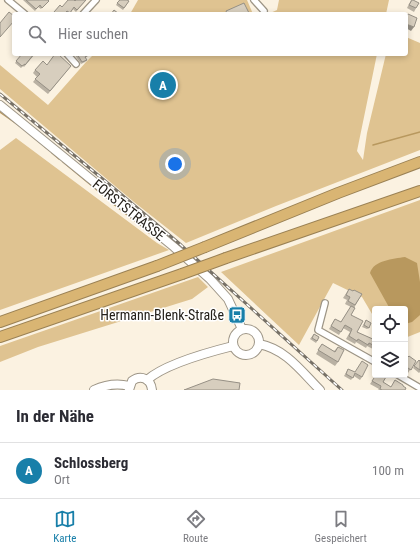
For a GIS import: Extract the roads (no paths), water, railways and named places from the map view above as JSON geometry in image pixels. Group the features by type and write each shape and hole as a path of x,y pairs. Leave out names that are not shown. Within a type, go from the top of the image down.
{"highway":[{"path":"0,322 157,266 338,193 420,162"},
{"path":"0,337 420,191"}],"main road":[{"name":"FORSTSTRASSE","path":"0,105 169,243 210,279 228,299 242,329"},
{"path":"242,329 249,329 255,332 259,344 254,353 245,356 236,352 232,340 235,334 242,329"},
{"path":"259,344 274,349 285,356 320,390"},
{"path":"147,380 152,375 170,366 233,346"},
{"path":"94,390 114,385 129,388 132,381 136,378 142,378 151,384 152,390"}],"street":[{"path":"8,0 23,12"},
{"path":"85,12 96,0"},
{"path":"254,0 264,11"},
{"path":"69,56 76,64"},
{"path":"325,303 318,330 372,360"},
{"path":"403,378 420,388"}],"waterway":[{"path":"0,112 21,127"},
{"path":"373,145 420,132"},
{"path":"33,137 42,144"},
{"path":"45,147 49,150"},
{"path":"52,153 59,159"},
{"path":"63,162 109,200"},
{"path":"112,203 136,222"},
{"path":"143,228 159,241"}],"railway":[{"path":"0,94 181,245 342,390"}],"place":[{"name":"Schlossberg","path":"163,85"},
{"name":"Hermann-Blenk-Straße","path":"237,315"}]}
